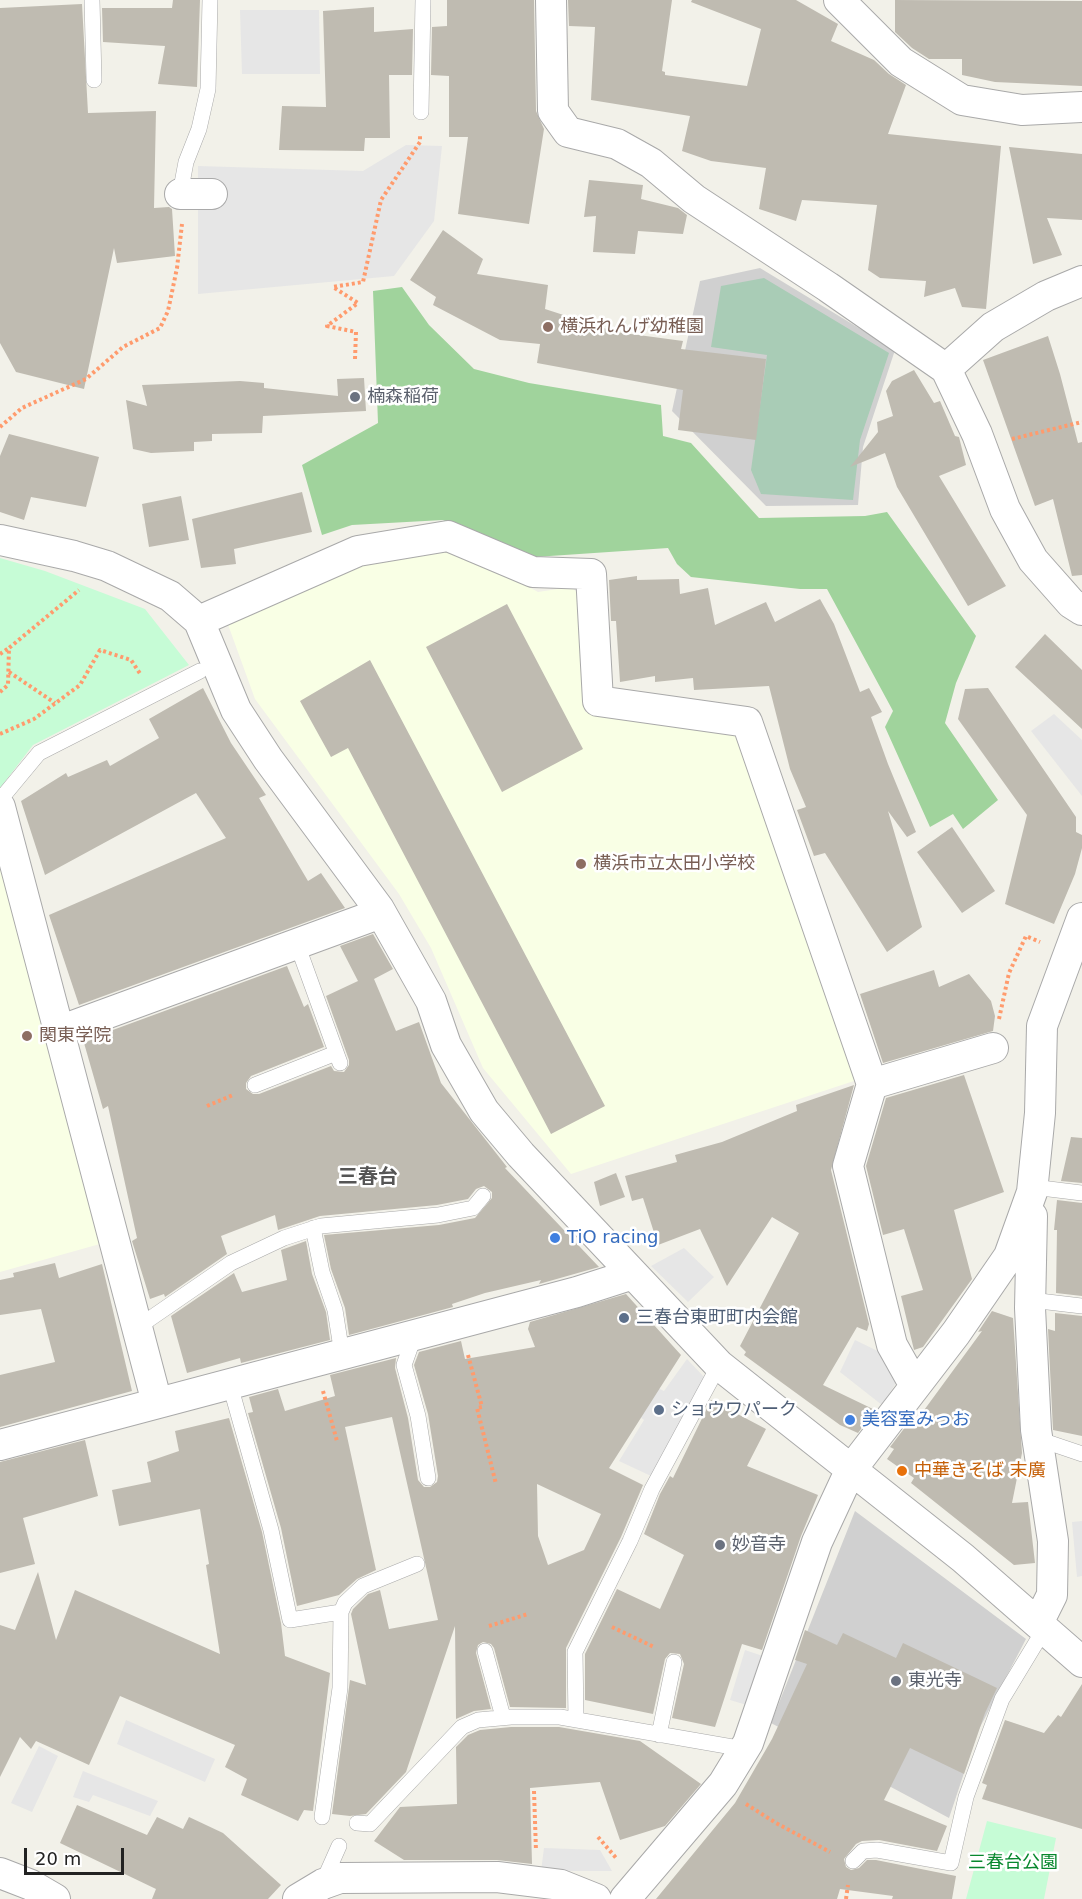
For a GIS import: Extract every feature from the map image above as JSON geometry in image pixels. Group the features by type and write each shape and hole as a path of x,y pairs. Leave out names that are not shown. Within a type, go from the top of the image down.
{"street":[{"path":"551,0 553,111 568,132 617,144 651,163 694,199 828,287 946,369 982,447 1005,509 1033,560 1071,603 1082,610"},
{"path":"839,0 901,62 962,100 1022,110 1082,107"},
{"path":"181,206 212,194"},
{"path":"946,369 993,327 1046,296 1082,281"},
{"path":"199,621 358,551 448,536 533,572 591,574 598,701 747,722 872,1084 848,1166 892,1345 915,1386"},
{"path":"0,540 74,556 107,566 170,596 199,621 236,710 268,759 381,913 431,1001 446,1045 517,1164 633,1274 719,1365 850,1471 963,1558 1082,1662"},
{"path":"0,807 158,1403"},
{"path":"59,1031 381,913"},
{"path":"1041,1625 1052,1595 1053,1540 1038,1439 1031,1300 1033,1190 1040,1113 1042,1026 1082,918"},
{"path":"872,1084 993,1048"},
{"path":"625,1899 723,1784 744,1749 784,1644 817,1542 850,1471 1009,1256 1033,1190"},
{"path":"0,1445 577,1292 633,1274"},
{"path":"0,1873 31,1885 55,1899"},
{"path":"310,1891 340,1878 497,1877 561,1885 596,1899"}],"lane":[{"path":"92,0 93,80"},
{"path":"181,206 186,162 199,129 208,89 210,0"},
{"path":"422,112 423,0"},
{"path":"0,800 39,753 200,671"},
{"path":"255,1085 338,1058 297,944"},
{"path":"1033,1190 1082,1193"},
{"path":"138,1327 231,1263 284,1238 313,1228 438,1215 474,1208 483,1196"},
{"path":"313,1228 322,1272 335,1310 342,1354"},
{"path":"1031,1300 1082,1306"},
{"path":"415,1334 404,1365 418,1416 428,1478"},
{"path":"576,1720 575,1653 652,1489 719,1365"},
{"path":"230,1385 271,1530 290,1620 341,1612"},
{"path":"1038,1439 1082,1454"},
{"path":"322,1817 340,1689 341,1612 345,1603 363,1586 417,1564"},
{"path":"853,1861 863,1851 877,1850 951,1863 966,1797 1002,1699 1041,1625"},
{"path":"485,1651 503,1717"},
{"path":"659,1736 674,1662"},
{"path":"357,1823 370,1824 462,1727 478,1720 503,1717 560,1717 744,1749"},
{"path":"310,1891 339,1846"}],"path":[{"path":"355,359 356,332 327,326 358,303 333,287 363,282 381,200 420,142 422,112"},
{"path":"0,427 22,408 86,379 123,347 160,328 168,311 177,268 181,206"},
{"path":"982,447 1082,422"},
{"path":"0,654 107,566"},
{"path":"0,692 8,685 9,648"},
{"path":"0,734 34,719 80,685 100,650 131,660 155,694"},
{"path":"8,671 55,703"},
{"path":"993,1048 1009,973 1026,936 1045,944"},
{"path":"459,1322 482,1407 477,1408 496,1484"},
{"path":"321,1386 337,1441"},
{"path":"592,1617 662,1651 674,1662"},
{"path":"723,1784 752,1809 824,1850 853,1861"},
{"path":"534,1791 537,1882"},
{"path":"598,1837 625,1868"}],"shaded area":[{"path":"240,10 319,10 320,74 242,74"},
{"path":"406,145 442,146 434,221 394,276 198,294 198,166 363,171"},
{"path":"760,268 895,350 863,447 858,505 766,506 672,411 700,281"},
{"path":"764,278 889,353 860,440 853,500 761,494 751,470 767,355 711,347 721,286"},
{"name":"横浜市立太田小学校","path":"459,549 538,592 571,587 582,597 585,712 648,717 740,735 860,1079 571,1174 483,1068 431,948 399,894 255,699 226,619 372,558"},
{"path":"1054,714 1082,740 1082,796 1031,731"},
{"name":"関東学院","path":"0,829 107,1242 0,1272"},
{"path":"684,1248 714,1277 688,1302 651,1266"},
{"path":"855,1340 888,1356 896,1383 882,1405 840,1372"},
{"name":"ショウワパーク","path":"687,1359 704,1377 651,1476 619,1461 644,1420 619,1400 637,1378 664,1391"},
{"name":"東光寺","path":"855,1511 1026,1639 978,1731 949,1818 771,1723"},
{"path":"1082,1521 1082,1576 1077,1577 1072,1522"},
{"path":"745,1650 766,1657 750,1706 730,1700"},
{"path":"126,1720 215,1759 205,1782 117,1744"},
{"path":"39,1746 58,1756 32,1812 11,1803"},
{"path":"83,1771 158,1801 150,1816 93,1795 89,1802 73,1797"},
{"path":"544,1848 600,1850 612,1871 541,1871"}],"green space":[{"path":"402,287 429,325 474,369 529,383 661,405 663,436 691,443 759,518 865,516 887,512 976,636 956,683 945,723 998,800 963,829 953,814 930,827 885,727 893,711 827,589 800,589 691,577 677,564 668,548 535,557 443,520 352,525 322,535 302,465 378,423 373,291"},
{"path":"0,558 45,571 145,609 189,665 33,745 0,788"},
{"name":"三春台公園","path":"987,1821 1056,1838 1044,1899 966,1899"}],"building":[{"path":"173,0 200,0 197,87 158,84 165,46 103,42 102,8 172,8"},
{"path":"447,0 534,0 536,111 544,129 529,224 458,214 468,137 449,137 449,76 431,75 432,27 447,26"},
{"path":"568,0 672,0 662,71 665,75 747,86 761,29 691,2 692,0 796,0 838,24 831,41 874,60 906,85 888,134 1001,146 986,309 962,307 955,288 924,297 926,281 880,278 868,270 877,205 802,200 796,221 759,209 766,168 711,161 682,151 690,116 591,100 595,27 569,26"},
{"path":"895,0 1082,1 1082,86 995,82 962,75 962,59 929,59 912,48 895,32"},
{"path":"82,4 88,113 156,111 154,208 169,207 172,209 175,256 117,263 114,248 84,389 16,372 0,343 0,8"},
{"path":"374,7 374,32 413,29 412,75 389,75 390,138 365,138 364,151 279,150 282,106 326,107 323,11"},
{"path":"1009,147 1082,154 1082,220 1047,218 1062,255 1033,264"},
{"path":"589,180 643,185 641,199 678,208 687,215 683,234 638,231 635,254 593,252 596,216 584,217"},
{"path":"443,230 483,259 477,274 548,285 545,309 616,332 683,341 681,349 766,359 756,440 678,430 683,390 537,363 540,344 500,340 433,305 436,297 410,280"},
{"path":"1048,336 1078,443 1082,442 1082,575 1072,576 1053,499 1035,506 983,360"},
{"path":"914,370 934,403 940,401 955,436 959,437 966,465 939,476 1006,586 968,606 897,487 885,453 850,467 878,432 877,422 893,416 886,391 892,381"},
{"path":"364,378 366,411 263,416 262,433 212,434 212,441 194,442 194,451 151,453 133,449 126,400 147,406 142,385 240,381 264,383 264,388 338,396 337,379"},
{"path":"9,434 99,457 86,507 31,497 24,520 0,512 0,456"},
{"path":"302,492 312,532 234,549 236,564 201,568 192,519"},
{"path":"181,496 189,540 149,547 142,504"},
{"path":"637,576 637,580 679,579 680,594 708,588 715,625 766,602 775,622 820,599 834,624 860,692 869,688 882,712 871,717 916,832 907,837 888,811 922,927 887,952 825,853 814,856 797,810 806,807 790,769 769,686 694,690 693,678 655,682 655,676 620,682 616,621 611,621 609,580"},
{"path":"507,604 583,749 502,792 426,647"},
{"path":"1045,634 1082,670 1082,729 1015,667"},
{"path":"370,660 605,1106 551,1134 348,748 331,757 300,701"},
{"path":"203,688 231,743 266,795 259,798 308,881 321,873 345,908 79,1005 49,915 226,838 196,793 45,875 21,801 66,773 68,777 107,760 110,766 159,738 149,719"},
{"path":"988,688 1076,817 1076,832 1082,835 1082,848 1075,874 1054,924 1005,904 1027,815 958,719 965,689"},
{"path":"952,827 995,891 962,913 917,852"},
{"path":"373,934 393,969 374,979 396,1031 419,1022 441,1083 507,1167 505,1168 599,1267 539,1284 541,1280 485,1293 452,1304 453,1307 349,1335 345,1308 331,1269 324,1235 439,1225 475,1218 492,1198 492,1192 484,1186 476,1189 468,1199 437,1205 320,1216 278,1230 275,1215 221,1236 227,1254 165,1297 164,1294 150,1299 132,1241 137,1238 108,1106 103,1109 84,1043 91,1038 287,966 304,1007 308,1004 324,1047 251,1076 246,1083 246,1089 253,1094 259,1094 331,1066 334,1071 344,1072 349,1065 349,1060 326,996 358,981 340,946"},
{"path":"934,970 939,987 969,974 991,1001 995,1016 993,1031 883,1063 860,994"},
{"path":"964,1075 1004,1192 954,1210 972,1279 923,1347 914,1350 901,1296 923,1290 904,1229 883,1235 866,1166 886,1098"},
{"path":"854,1085 831,1170 869,1324 867,1331 857,1327 823,1385 875,1410 858,1433 840,1425 744,1355 746,1352 740,1346 799,1233 772,1217 727,1286 700,1229 658,1245 643,1198 632,1201 625,1176 677,1162 675,1155 722,1142 797,1111 796,1105"},
{"path":"1071,1137 1082,1138 1082,1183 1061,1181"},
{"path":"616,1173 625,1197 600,1206 594,1182"},
{"path":"1057,1200 1082,1203 1082,1296 1056,1293 1057,1230 1054,1230"},
{"path":"306,1241 312,1274 326,1312 330,1340 241,1363 240,1358 187,1373 171,1316 234,1273 242,1292 287,1280 281,1250"},
{"path":"55,1263 59,1278 102,1264 132,1391 0,1427 0,1375 55,1362 41,1309 0,1315 0,1280 14,1277 13,1273"},
{"path":"626,1294 681,1355 609,1468 643,1485 621,1537 566,1648 566,1708 510,1707 494,1648 491,1644 483,1642 478,1645 476,1653 491,1709 474,1711 456,1719 455,1626 406,1772 366,1814 350,1816 332,1814 350,1680 366,1685 351,1614 353,1609 368,1594 380,1590 389,1629 438,1620 392,1417 345,1427 376,1570 357,1579 339,1595 297,1606 281,1528 248,1413 253,1412 249,1397 278,1389 285,1411 335,1396 330,1375 396,1358 395,1368 408,1418 418,1480 424,1487 430,1487 437,1482 438,1476 428,1414 414,1365 419,1352 461,1341 465,1359 535,1347 528,1329 530,1322","holes":["537,1484 601,1514 584,1550 548,1565 538,1536"]},
{"path":"992,1311 1013,1318 1022,1453 1012,1503 1028,1502 1035,1563 1014,1565 911,1483 914,1478 887,1459 894,1449 890,1447 906,1426 911,1428 982,1331 978,1332"},
{"path":"1055,1313 1082,1316 1082,1436 1053,1430 1048,1329 1055,1331"},
{"path":"711,1400 766,1429 747,1466 818,1495 801,1536 762,1650 742,1644 715,1727 672,1718 684,1664 680,1654 670,1653 665,1659 653,1714 585,1700 585,1654 617,1589 660,1609 684,1555 644,1534 660,1494 670,1476 673,1478"},
{"path":"229,1418 262,1532 281,1623 285,1656 330,1673 313,1811 304,1810 298,1821 241,1795 247,1779 225,1767 235,1745 120,1696 89,1765 36,1741 31,1749 20,1737 0,1777 0,1625 15,1630 38,1572 56,1640 75,1590 220,1654 200,1509 119,1526 112,1490 151,1482 147,1462 179,1451 175,1431"},
{"path":"85,1440 98,1496 23,1518 35,1564 0,1573 0,1462"},
{"path":"805,1630 837,1645 843,1633 896,1658 903,1643 997,1688 985,1713 964,1774 910,1748 884,1800 947,1826 937,1851 879,1840 862,1841 856,1844 844,1859 846,1867 851,1870 859,1868 867,1860 876,1860 956,1876 952,1899 892,1899 893,1896 840,1889 837,1899 656,1899 735,1803 772,1739 807,1664 795,1660"},
{"path":"1082,1684 1082,1829 982,1799 987,1785 982,1783 1005,1720 1044,1733 1058,1715 1061,1717"},
{"path":"511,1727 559,1727 640,1741 701,1784 665,1826 620,1840 600,1782 530,1788 532,1864 497,1860 404,1860 374,1841 400,1807 457,1804 456,1747 468,1735 480,1730"},
{"path":"77,1805 147,1835 157,1817 183,1829 189,1817 223,1833 281,1885 268,1899 152,1899 156,1889 60,1843"}],"place":[{"name":"横浜れんげ幼稚園","path":"548,327"},
{"name":"楠森稲荷","path":"355,397"},
{"name":"横浜市立太田小学校","path":"581,864"},
{"name":"関東学院","path":"27,1036"},
{"name":"TiO racing","path":"555,1238"},
{"name":"三春台東町町内会館","path":"624,1318"},
{"name":"ショウワパーク","path":"659,1410"},
{"name":"美容室みっお","path":"850,1420"},
{"name":"中華きそば 末廣","path":"902,1471"},
{"name":"妙音寺","path":"720,1545"},
{"name":"東光寺","path":"896,1681"}],"district":[{"name":"三春台","path":"368,1178"}]}
